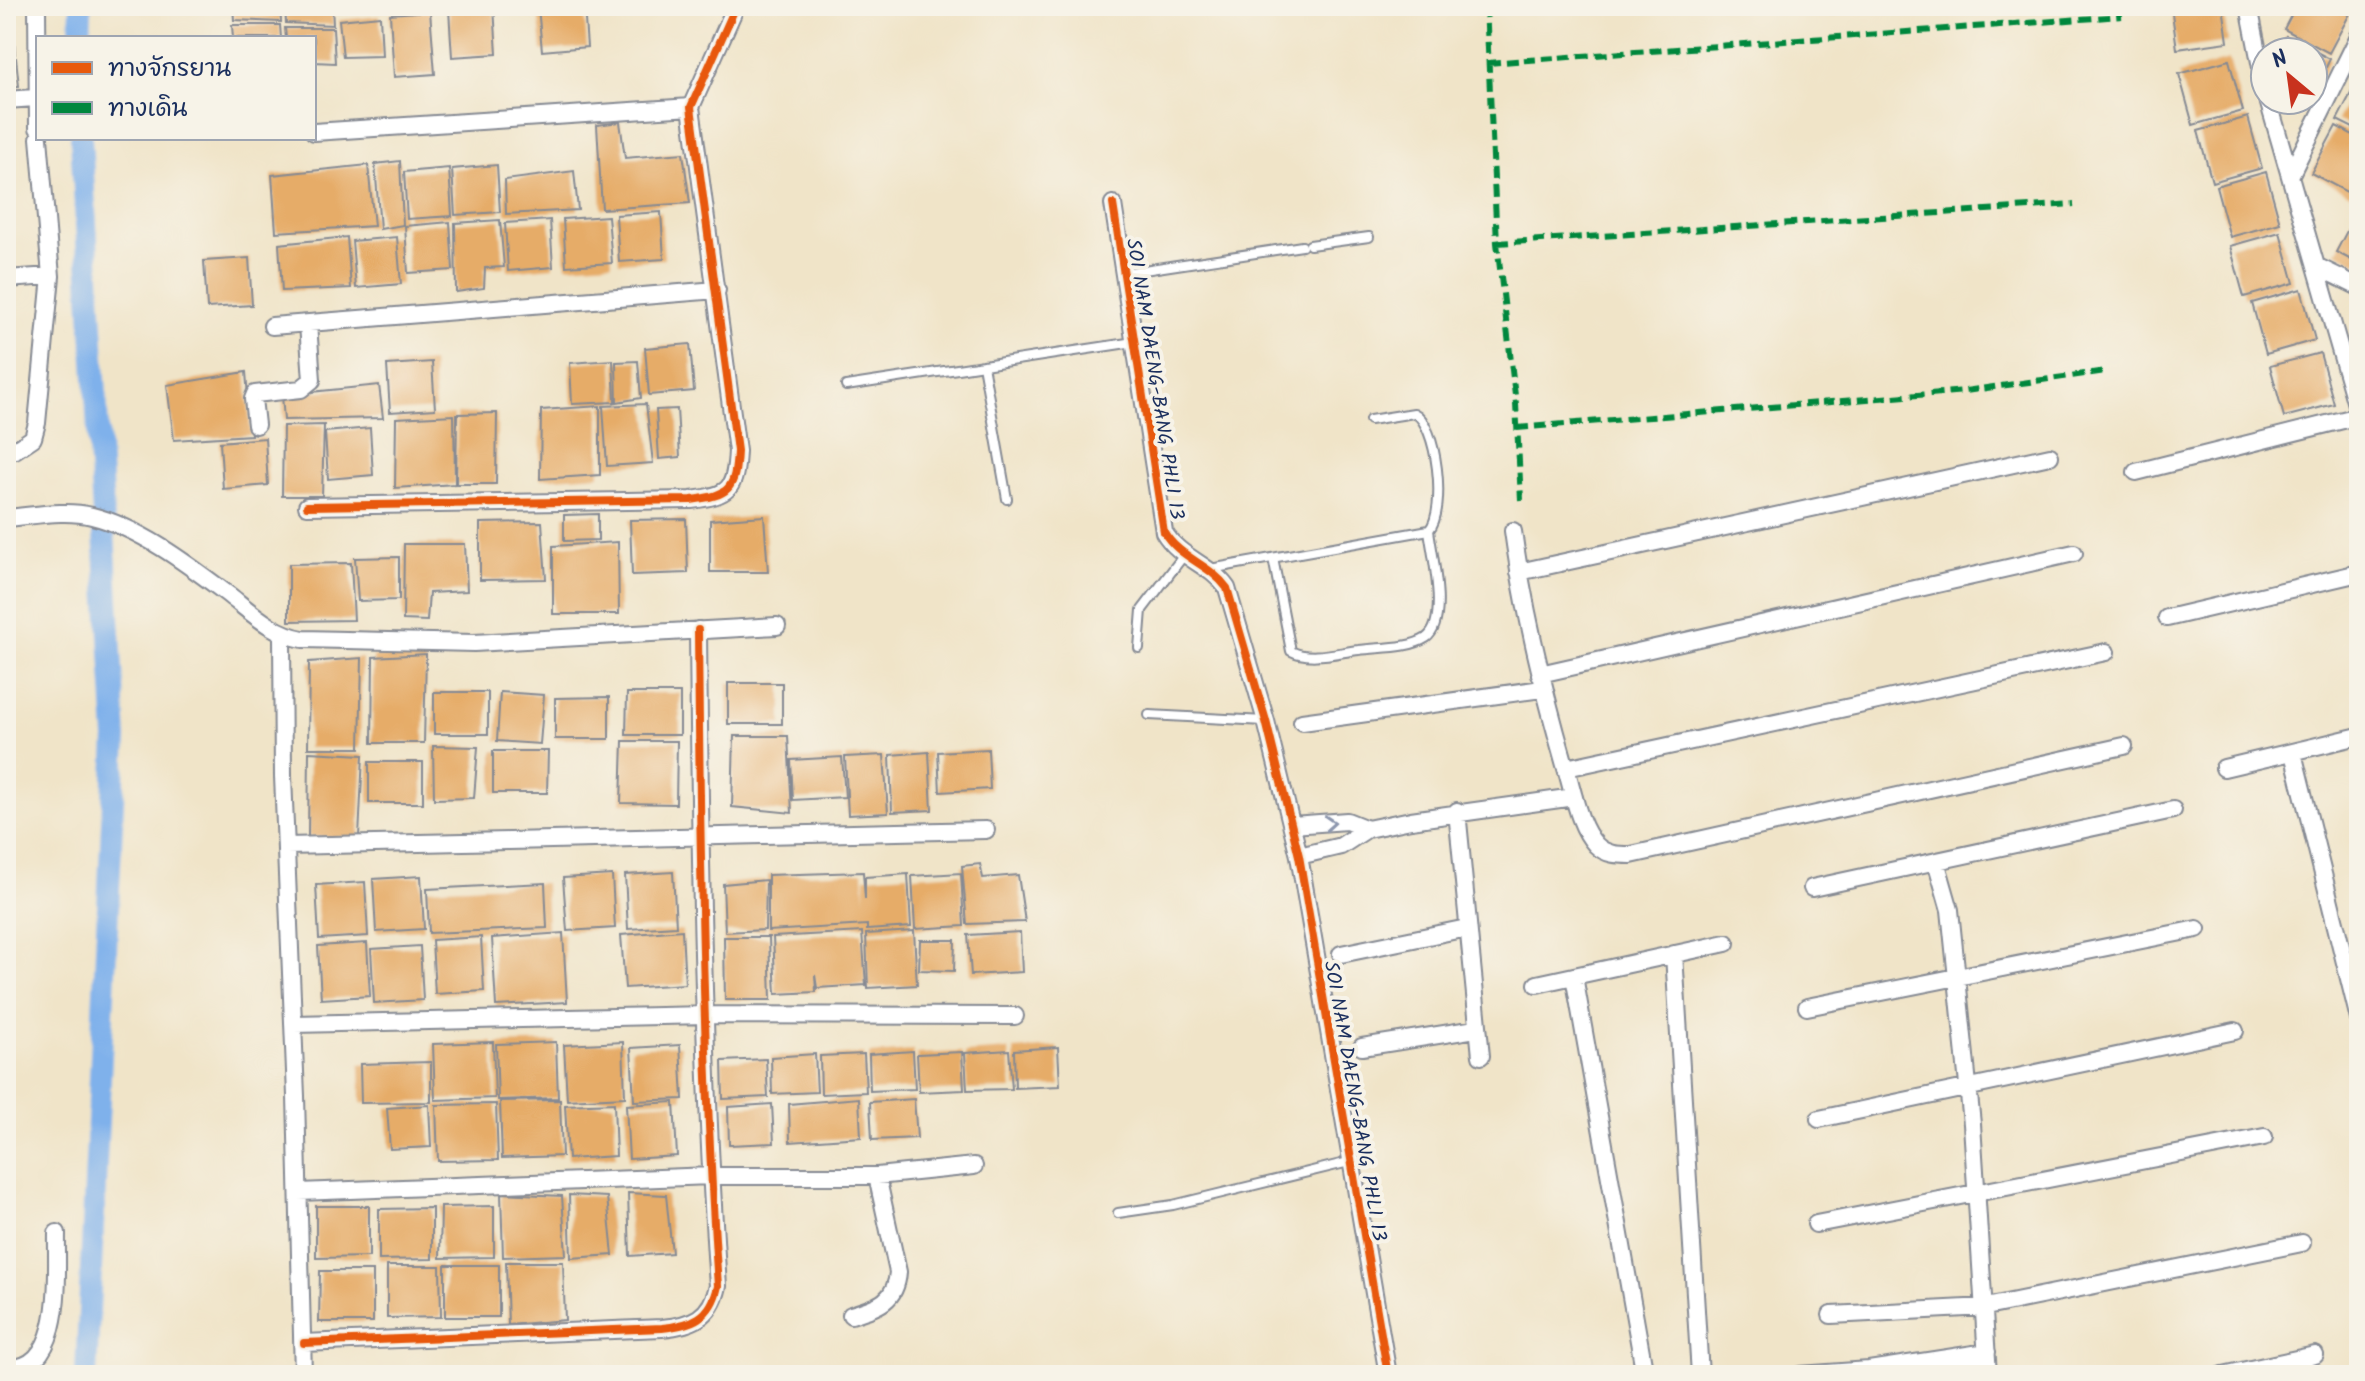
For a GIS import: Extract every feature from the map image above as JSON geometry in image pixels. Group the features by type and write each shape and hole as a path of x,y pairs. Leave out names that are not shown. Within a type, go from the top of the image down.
{"street":[{"path":"36,36 37,6"},
{"path":"307,506 691,500 714,497 729,490 736,479 737,451 691,107 736,6"},
{"path":"2249,6 2255,36"},
{"path":"2290,176 2359,36"},
{"path":"36,52 36,108"},
{"path":"6,100 35,98"},
{"path":"316,132 691,107"},
{"path":"2136,472 2359,416 2350,374 2273,116"},
{"path":"6,451 15,450 33,438 37,423 51,276 39,140"},
{"name":"SOI NAM DAENG-BANG PHLI 13","path":"1113,204 1164,532 1184,555 1209,570 1227,588 1266,721 1292,825 1388,1375"},
{"path":"2316,266 2359,287"},
{"path":"6,279 51,276"},
{"path":"272,326 717,290"},
{"path":"256,425 255,394 301,389 312,380 308,324"},
{"path":"2350,374 2359,357"},
{"path":"1519,572 2050,456"},
{"path":"6,518 66,513 93,516 130,531 221,589 282,636 328,642 474,643 777,626"},
{"path":"1513,531 1541,681 1574,797 1598,847 1611,854 1631,855 2124,746"},
{"path":"1302,722 1411,710 2074,553"},
{"path":"2167,618 2359,573"},
{"path":"304,1343 691,1325 707,1313 718,1286 711,1176 700,837 698,630"},
{"path":"282,636 286,846 304,1343 303,1373 285,1375"},
{"path":"1566,768 2106,652"},
{"path":"2224,768 2359,736"},
{"path":"2293,753 2359,1019"},
{"path":"1299,856 1341,846 1367,829 1457,811 1574,797"},
{"path":"1812,888 2173,810"},
{"path":"1457,811 1481,1056"},
{"path":"1292,825 1347,821 1367,829"},
{"path":"286,846 986,830"},
{"path":"1936,861 1950,910 1968,1086 1986,1307 1988,1375"},
{"path":"1341,954 1467,928"},
{"path":"1807,1007 2197,929"},
{"path":"1537,984 1726,943"},
{"path":"1674,954 1700,1375"},
{"path":"1574,976 1645,1375"},
{"path":"294,1024 707,1015 1015,1016"},
{"path":"1362,1047 1476,1029"},
{"path":"1819,1119 2235,1031"},
{"path":"1816,1224 2264,1137"},
{"path":"299,1192 711,1176 877,1176 974,1166"},
{"path":"851,1315 880,1307 897,1288 898,1272 877,1176"},
{"path":"6,1368 30,1363 44,1351 55,1291 57,1233"},
{"path":"1831,1315 1986,1307 2302,1243"},
{"path":"1800,1375 1869,1370 1987,1352"},
{"path":"2223,1375 2315,1355"}],"lane":[{"path":"1124,273 1369,237"},
{"path":"846,386 1134,342"},
{"path":"983,365 1007,499"},
{"path":"1273,558 1291,651 1308,656 1408,644 1424,639 1432,632 1439,610 1429,530 1438,515 1441,496 1426,423 1414,413 1370,420"},
{"path":"1209,570 1429,530"},
{"path":"1139,648 1142,610 1184,555"},
{"path":"1149,715 1266,721"},
{"path":"1118,1213 1173,1205 1349,1162"}],"building":[{"path":"233,6 280,6 281,22 234,20"},
{"path":"285,6 332,6 333,25 286,23"},
{"path":"538,6 584,6 587,47 542,51"},
{"path":"2171,6 2223,6 2228,42 2177,49"},
{"path":"2296,6 2354,6 2329,53 2329,36 2297,36 2284,29"},
{"path":"494,7 497,54 452,57 449,10"},
{"path":"430,11 435,74 394,77 390,14"},
{"path":"6,15 13,15 15,54 6,55"},
{"path":"380,16 382,56 343,57 339,20"},
{"path":"232,25 280,25 281,36 233,36"},
{"path":"285,28 333,28 335,63 316,62 316,36 286,36"},
{"path":"16,58 19,86 6,87 6,59"},
{"path":"2229,60 2243,111 2193,125 2179,74"},
{"path":"2359,78 2359,131 2337,120"},
{"path":"2248,117 2262,168 2212,182 2198,131"},
{"path":"620,122 625,158 683,153 690,203 602,209 597,125"},
{"path":"2336,126 2359,138 2356,197 2311,173"},
{"path":"400,161 403,225 380,229 375,164"},
{"path":"368,165 374,226 276,232 272,175"},
{"path":"497,165 500,212 455,215 452,169"},
{"path":"449,168 452,216 407,219 404,172"},
{"path":"574,171 578,210 506,214 505,180"},
{"path":"2266,172 2280,223 2230,237 2216,186"},
{"path":"2359,208 2359,264 2336,252"},
{"path":"661,212 664,259 619,262 616,215"},
{"path":"608,216 612,263 566,266 563,219"},
{"path":"500,220 504,267 485,268 484,288 456,292 455,223"},
{"path":"550,220 553,267 508,271 505,223"},
{"path":"450,222 453,270 408,273 405,226"},
{"path":"2280,232 2294,283 2244,297 2230,246"},
{"path":"347,237 351,288 282,291 279,244"},
{"path":"397,237 401,284 356,288 352,241"},
{"path":"249,258 252,305 207,308 204,261"},
{"path":"2301,289 2315,340 2266,354 2252,303"},
{"path":"690,344 694,391 649,395 645,348"},
{"path":"2320,353 2334,404 2284,417 2270,366"},
{"path":"613,360 615,402 572,404 570,363"},
{"path":"638,361 641,398 617,402 616,362"},
{"path":"432,362 435,409 390,412 387,365"},
{"path":"246,372 251,435 174,440 167,385"},
{"path":"379,385 383,418 284,420 282,395"},
{"path":"646,404 653,463 607,466 603,406"},
{"path":"600,406 600,475 540,479 541,410"},
{"path":"677,409 680,457 659,459 656,410"},
{"path":"497,413 496,484 456,484 457,414"},
{"path":"454,415 455,484 395,488 396,418"},
{"path":"324,425 322,496 282,496 283,426"},
{"path":"370,428 373,475 328,479 325,432"},
{"path":"265,438 268,485 223,489 220,442"},
{"path":"598,514 598,540 564,541 564,515"},
{"path":"764,516 768,572 710,572 710,520"},
{"path":"686,519 688,573 632,575 630,520"},
{"path":"542,522 546,579 480,580 480,523"},
{"path":"618,542 619,614 553,614 553,546"},
{"path":"404,544 465,544 467,591 429,593 427,621 403,620"},
{"path":"399,557 399,600 358,601 355,558"},
{"path":"351,563 354,620 289,621 289,564"},
{"path":"426,654 424,743 372,743 373,657"},
{"path":"362,658 360,748 308,748 309,662"},
{"path":"728,683 782,683 782,724 728,724"},
{"path":"434,692 488,692 488,734 434,734"},
{"path":"500,692 544,695 540,744 497,741"},
{"path":"627,693 680,693 680,735 626,735"},
{"path":"609,697 609,739 555,739 555,698"},
{"path":"734,736 788,736 792,813 732,807"},
{"path":"623,741 677,741 676,804 621,803"},
{"path":"433,746 478,747 474,798 434,799"},
{"path":"988,749 990,789 940,792 938,752"},
{"path":"493,751 548,751 547,793 493,793"},
{"path":"309,752 363,755 359,837 308,837"},
{"path":"929,752 932,810 892,812 890,755"},
{"path":"884,755 888,813 848,815 845,757"},
{"path":"842,757 845,797 793,800 791,760"},
{"path":"369,762 423,762 423,803 369,803"},
{"path":"980,864 983,878 1018,875 1025,922 967,924 962,866"},
{"path":"673,872 676,926 628,929 625,875"},
{"path":"863,872 865,899 865,877 908,874 911,927 867,930 867,925 768,931 768,875"},
{"path":"961,873 964,926 915,929 912,876"},
{"path":"612,875 615,928 567,931 563,878"},
{"path":"421,876 424,929 376,932 373,879"},
{"path":"766,880 765,930 725,932 723,884"},
{"path":"365,882 368,936 319,939 316,885"},
{"path":"545,883 547,928 429,933 427,889"},
{"path":"682,930 685,984 625,988 621,935"},
{"path":"914,931 917,985 868,988 866,934"},
{"path":"862,932 866,985 817,988 815,975 816,992 776,994 773,937"},
{"path":"1020,932 1022,972 971,975 968,935"},
{"path":"563,933 567,1002 496,1006 492,938"},
{"path":"481,937 484,991 435,994 432,940"},
{"path":"724,937 769,937 771,1000 725,1000"},
{"path":"920,940 955,940 954,971 919,970"},
{"path":"367,943 370,996 321,999 318,946"},
{"path":"420,946 423,1000 374,1003 371,949"},
{"path":"493,1042 495,1098 435,1100 433,1044"},
{"path":"556,1042 558,1098 498,1100 496,1044"},
{"path":"623,1042 625,1097 567,1100 564,1045"},
{"path":"680,1045 683,1099 634,1101 631,1048"},
{"path":"1058,1047 1060,1086 1015,1088 1014,1050"},
{"path":"1009,1050 1012,1089 967,1090 965,1053"},
{"path":"913,1051 915,1089 870,1091 869,1054"},
{"path":"962,1052 964,1090 919,1092 917,1054"},
{"path":"815,1054 817,1092 772,1094 771,1057"},
{"path":"864,1054 866,1092 821,1094 820,1056"},
{"path":"766,1059 768,1097 723,1099 722,1061"},
{"path":"431,1062 431,1102 361,1103 360,1064"},
{"path":"859,1098 861,1137 790,1142 789,1104"},
{"path":"914,1099 917,1138 872,1140 870,1102"},
{"path":"560,1100 562,1156 502,1158 500,1101"},
{"path":"674,1102 677,1156 629,1159 626,1105"},
{"path":"614,1103 616,1156 568,1159 565,1105"},
{"path":"496,1104 498,1160 438,1161 436,1105"},
{"path":"772,1104 774,1143 729,1145 728,1107"},
{"path":"429,1105 431,1147 390,1149 387,1108"},
{"path":"501,1193 562,1196 566,1255 503,1257"},
{"path":"628,1193 666,1195 672,1253 630,1256"},
{"path":"569,1195 607,1197 613,1255 571,1258"},
{"path":"316,1206 369,1206 369,1257 316,1258"},
{"path":"494,1206 494,1257 440,1258 441,1207"},
{"path":"432,1208 432,1259 379,1260 379,1209"},
{"path":"506,1262 563,1262 565,1320 508,1325"},
{"path":"445,1265 499,1265 499,1317 445,1317"},
{"path":"387,1266 440,1266 441,1317 387,1318"},
{"path":"320,1271 373,1271 373,1322 319,1322"}],"waterway":[{"path":"80,36 81,6"},
{"path":"81,140 116,738 86,1375"}],"marked path":[{"path":"1486,6 1497,243 1516,404 1521,500"},
{"path":"1488,63 2122,16"},
{"path":"1497,243 2074,204"},
{"path":"1517,428 1965,391 2106,371"}],"cycle path":[{"path":"307,506 691,500 714,496 728,488 734,474 737,451 691,107 736,6"},
{"path":"1113,204 1164,532 1170,541 1227,588 1266,721 1299,856 1388,1375"},
{"path":"304,1343 662,1328 691,1322 711,1306 718,1286 706,1040 698,630"}]}
